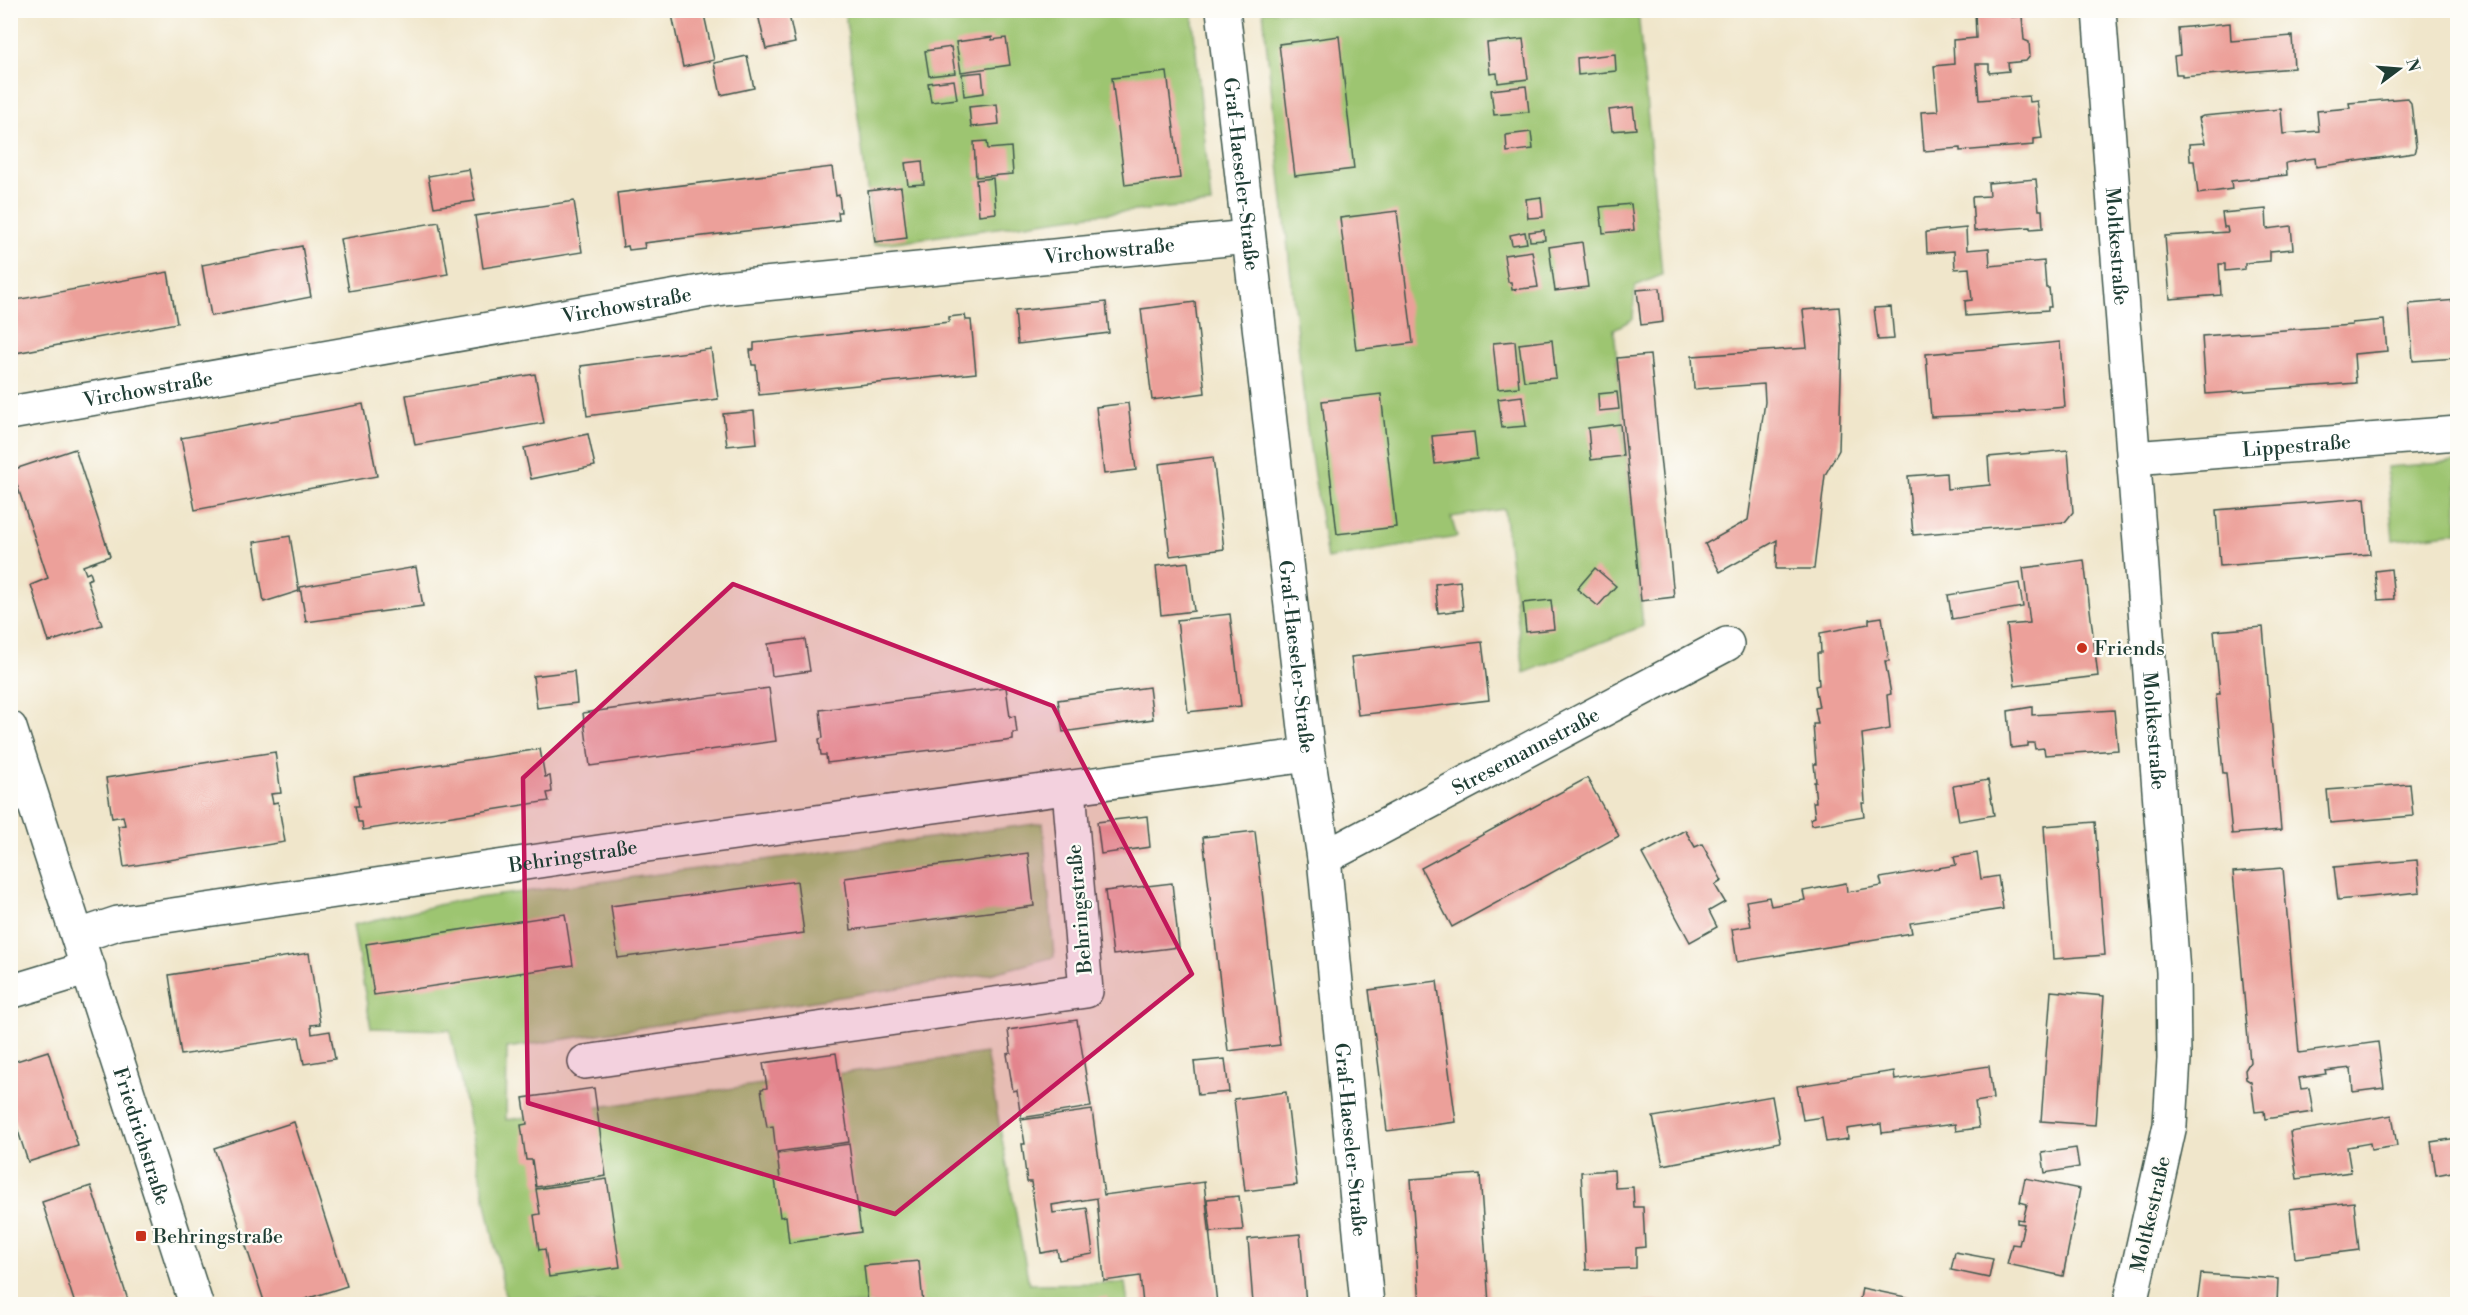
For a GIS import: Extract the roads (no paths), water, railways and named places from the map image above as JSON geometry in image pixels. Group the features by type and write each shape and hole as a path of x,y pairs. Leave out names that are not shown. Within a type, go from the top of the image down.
{"street":[{"name":"Graf-Haeseler-Straße","path":"1223,10 1308,755 1324,858 1368,1305"},
{"name":"Moltkestraße","path":"2099,10 2173,972 2174,1059 2170,1125 2130,1305"},
{"name":"Virchowstraße","path":"10,413 723,288 1248,237"},
{"name":"Lippestraße","path":"2133,459 2457,433"},
{"name":"Stresemannstraße","path":"1324,858 1727,644"},
{"name":"Friedrichstraße","path":"10,728 79,936 196,1305"},
{"name":"Behringstraße","path":"79,936 130,921 647,845 1308,755"},
{"name":"Behringstraße","path":"585,1062 1086,991 1069,789"},
{"path":"10,992 88,968"}],"place":[{"name":"Friends","path":"2082,648"},
{"name":"Behringstraße","path":"141,1236"}]}
